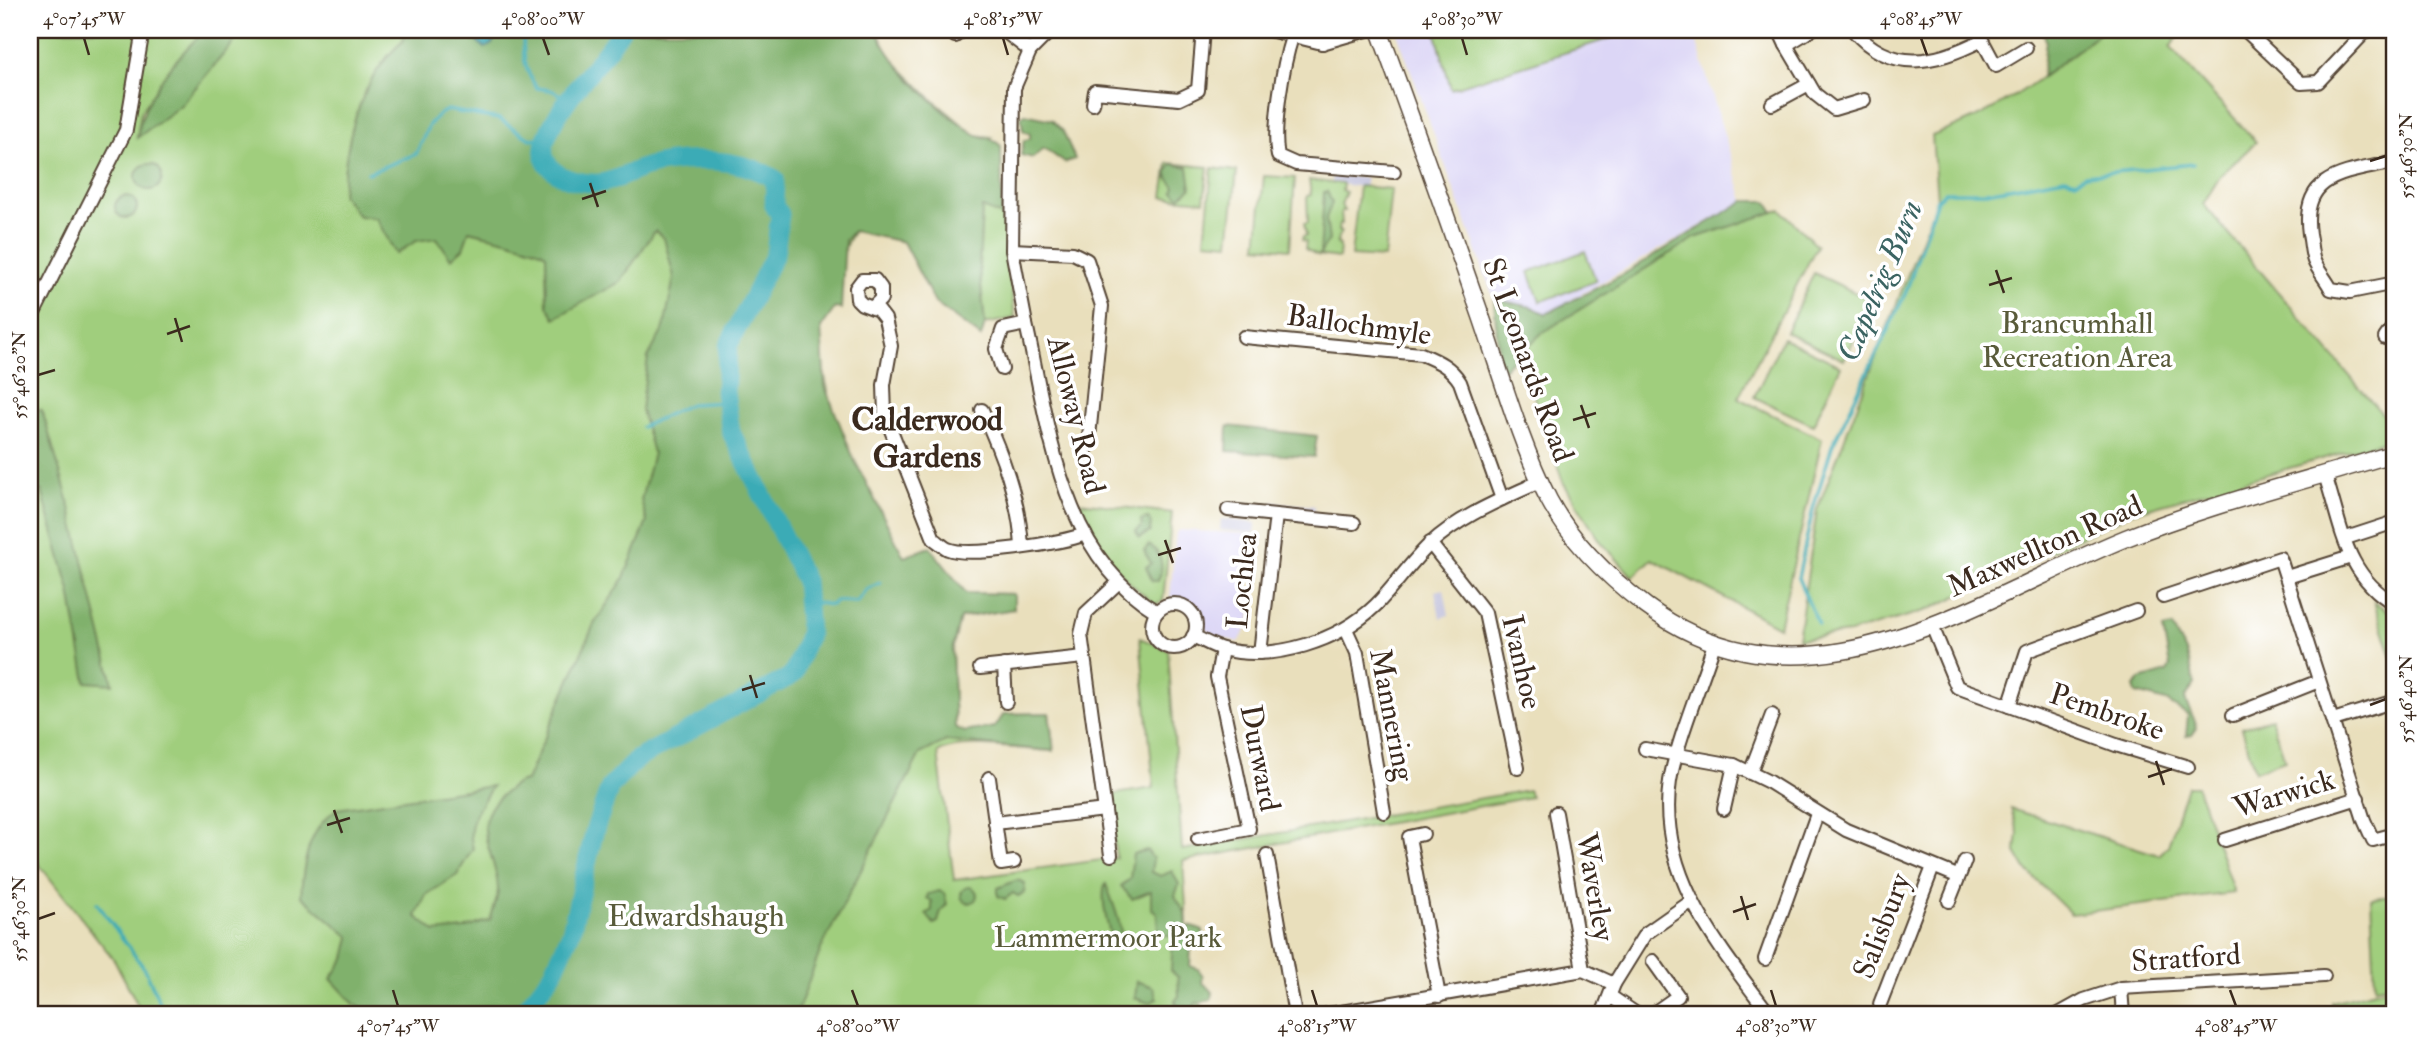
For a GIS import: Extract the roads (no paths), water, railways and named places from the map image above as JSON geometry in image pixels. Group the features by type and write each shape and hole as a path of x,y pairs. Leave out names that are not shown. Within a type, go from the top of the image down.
{"street":[{"path":"30,321 126,130 143,30"},
{"path":"1004,30 1030,51"},
{"name":"Alloway Road","path":"1051,30 1030,51 1014,88 1012,250 1058,470 1085,534 1119,582 1136,600 1157,612"},
{"path":"1093,104 1095,91 1179,99 1198,90 1203,30"},
{"path":"1269,30 1292,37 1367,30"},
{"name":"St Leonards Road","path":"1379,30 1541,481 1561,518 1597,565 1666,621 1714,643"},
{"path":"1779,30 1824,104 1834,109 1864,100"},
{"path":"1786,45 1811,30"},
{"path":"1853,30 1885,54 1921,62 1941,59 1978,35 1996,66 2025,48"},
{"path":"2245,30 2301,83 2318,82 2367,30"},
{"path":"1292,37 1283,64 1274,140 1278,156 1296,164 1394,172"},
{"path":"1772,104 1810,84"},
{"path":"2394,287 2350,292 2330,289 2313,258 2308,208 2316,187 2328,180 2395,163"},
{"path":"1012,250 1073,253 1087,260 1102,306 1088,447"},
{"path":"874,306 885,319 891,346 884,385 885,415 934,539 948,549 965,551 1052,544 1085,534"},
{"name":"Alloway Road","path":"1002,369 996,349 1003,329 1026,324"},
{"path":"2385,338 2395,324"},
{"name":"Ballochmyle","path":"1244,337 1421,354 1443,364 1453,371 1466,395 1491,475 1502,499"},
{"path":"982,410 1014,493 1020,518 1022,546"},
{"name":"Maxwellton Road","path":"1714,643 1751,652 1807,656 1886,643 1971,611 2125,538 2395,453"},
{"path":"2325,475 2351,557 2371,588 2395,604"},
{"path":"1193,636 1222,649 1260,653 1313,644 1346,629 1378,604 1430,544 1459,522 1541,481"},
{"name":"Lochlea","path":"1228,510 1354,523"},
{"name":"Lochlea","path":"1260,653 1276,515"},
{"path":"2346,538 2395,523"},
{"name":"Ivanhoe","path":"1430,544 1485,613 1518,768"},
{"path":"2163,597 2280,558 2287,578 2351,557"},
{"name":"Warwick","path":"2287,578 2374,840 2395,834"},
{"path":"1111,855 1081,634 1086,613 1119,582"},
{"path":"1175,604 1188,609 1195,622 1193,636 1178,647 1160,643 1153,632 1157,612 1175,604"},
{"name":"Pembroke","path":"2010,706 2027,650 2136,611"},
{"name":"Pembroke","path":"1932,626 1957,687 2188,767"},
{"name":"Mannering","path":"1346,629 1357,653 1384,813"},
{"path":"1714,643 1670,781 1668,820 1674,860 1692,901 1770,1015"},
{"name":"Durward","path":"1198,839 1249,829 1217,677 1222,649"},
{"path":"981,668 1084,656"},
{"path":"1003,665 1006,702"},
{"path":"2233,716 2319,681"},
{"name":"Warwick","path":"2333,720 2395,701"},
{"path":"1750,773 1772,715"},
{"name":"Salisbury","path":"1645,749 1734,765 1846,830 1957,876"},
{"path":"1724,809 1734,765"},
{"path":"989,778 1001,864 1014,862"},
{"name":"Warwick","path":"2225,840 2358,798"},
{"path":"995,823 1105,810"},
{"name":"Waverley","path":"1556,813 1583,970"},
{"path":"1765,959 1817,814"},
{"path":"1423,834 1409,837 1439,996"},
{"path":"1267,855 1296,1015"},
{"name":"Salisbury","path":"1949,901 1965,861"},
{"name":"Salisbury","path":"1880,1004 1933,867"},
{"path":"1602,1015 1612,990 1645,934 1692,901"},
{"path":"1651,1015 1678,996 1653,961"},
{"name":"Waverley","path":"1324,1015 1583,970 1612,990 1639,1015"},
{"name":"Stratford","path":"2057,1015 2084,1000 2121,988 2324,976"},
{"path":"2121,988 2123,1015"}],"water":[{"path":"476,30 499,30 492,44 485,48 478,42"}],"waterway":[{"path":"523,30 525,60 532,81 537,88 551,90 567,98"},
{"path":"521,1015 553,973 571,932 595,829 610,787 637,759 793,675 809,633 805,581 731,432 725,392 728,346 775,254 780,214 774,206 775,179 742,165 719,161 677,161 640,169 610,181 590,183 568,179 551,168 545,160 546,139 561,109 621,30"},
{"path":"368,173 416,154 429,125 447,110 499,119 530,139 546,137"},
{"name":"Capelrig Burn","path":"1818,624 1798,578 1813,509 1832,446 1906,292 1937,199 1945,192 1986,192 2065,178 2076,181 2085,175 2193,164"},
{"path":"642,427 690,404 727,402"},
{"path":"807,606 818,603 831,605 836,601 857,602 867,589 880,583"},
{"path":"97,903 146,971 165,1015"}],"district":[{"name":"Calderwood Gardens","path":"927,438"}],"park label":[{"name":"Brancumhall Recreation Area","path":"2077,340"},
{"name":"Edwardshaugh","path":"696,916"},
{"name":"Lammermoor Park","path":"1108,937"}]}
